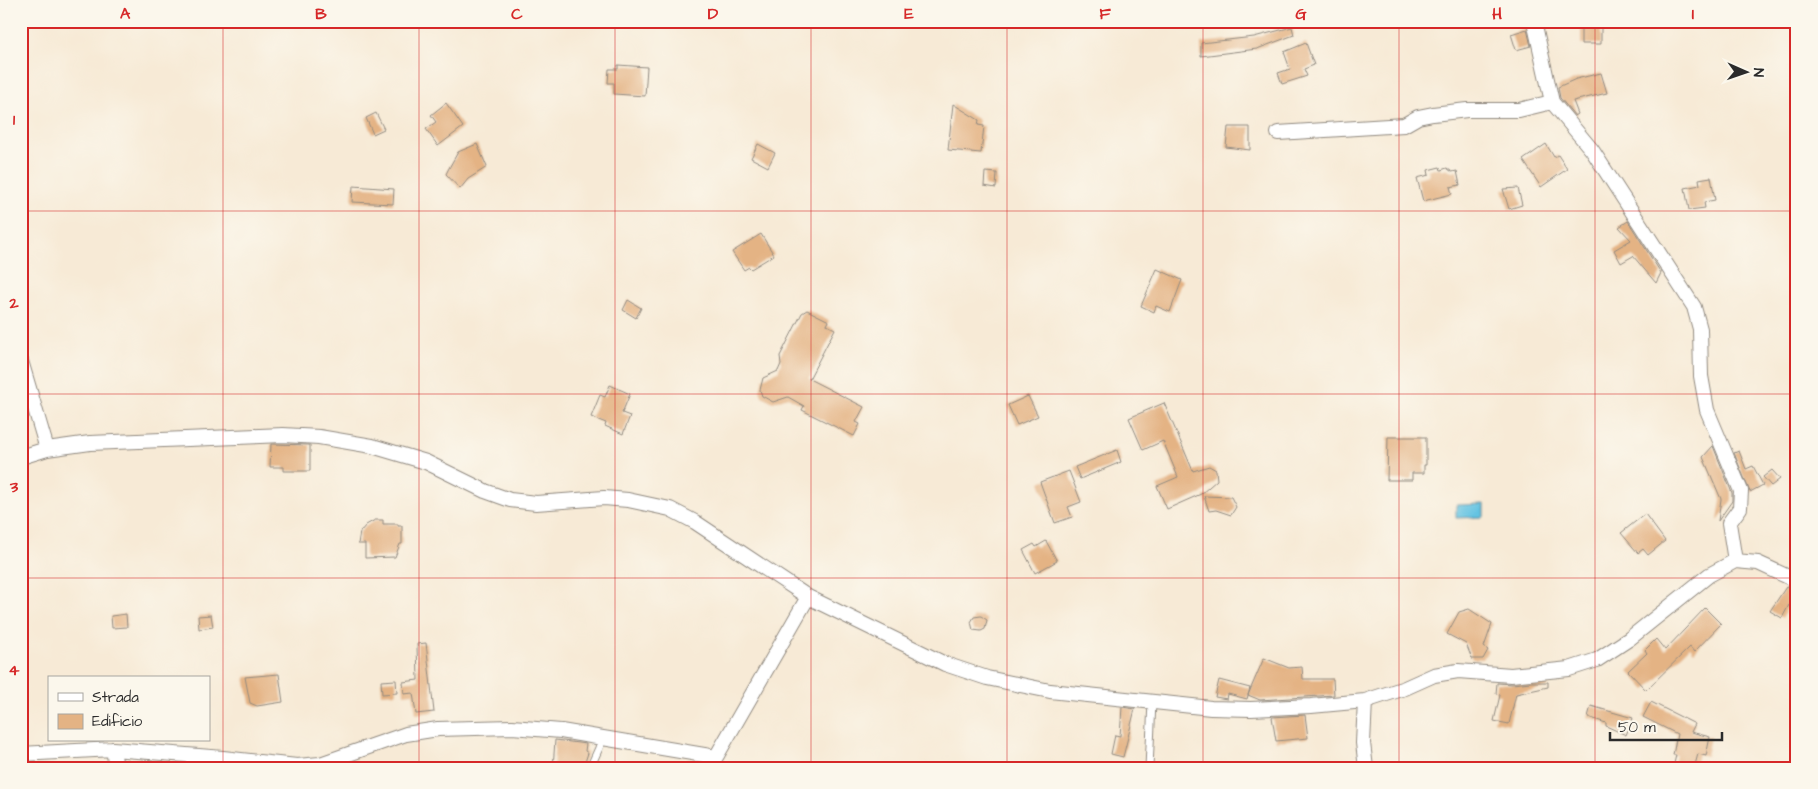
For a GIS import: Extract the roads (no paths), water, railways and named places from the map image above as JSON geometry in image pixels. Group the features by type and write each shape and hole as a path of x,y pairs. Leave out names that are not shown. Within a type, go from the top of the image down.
{"street":[{"path":"1534,21 1552,102 1588,145 1694,307 1700,329 1701,376 1707,410 1741,491 1740,508 1729,523 1735,561"},
{"path":"1278,133 1404,125 1418,117 1433,114 1467,110 1519,110 1552,102"},
{"path":"21,361 47,449"},
{"path":"21,457 47,449 90,443 283,435 319,437 372,446 426,462 485,491 510,500 536,503 604,498 628,500 670,509 695,522 808,597 945,664 986,678 1050,691 1211,708 1251,709 1364,701 1404,688 1434,675 1458,672 1511,676 1569,670 1597,660 1629,640 1709,575 1735,561 1758,563 1797,580"},
{"path":"21,754 113,749 296,766 320,764 406,734 438,729 512,727 561,731 714,763 808,597"},
{"path":"1364,701 1363,743 1366,768"},
{"path":"113,749 116,768"}],"lane":[{"path":"1149,768 1152,702"},
{"path":"590,768 603,739"}],"water":[{"path":"1484,504 1484,517 1456,518 1456,505"}]}
